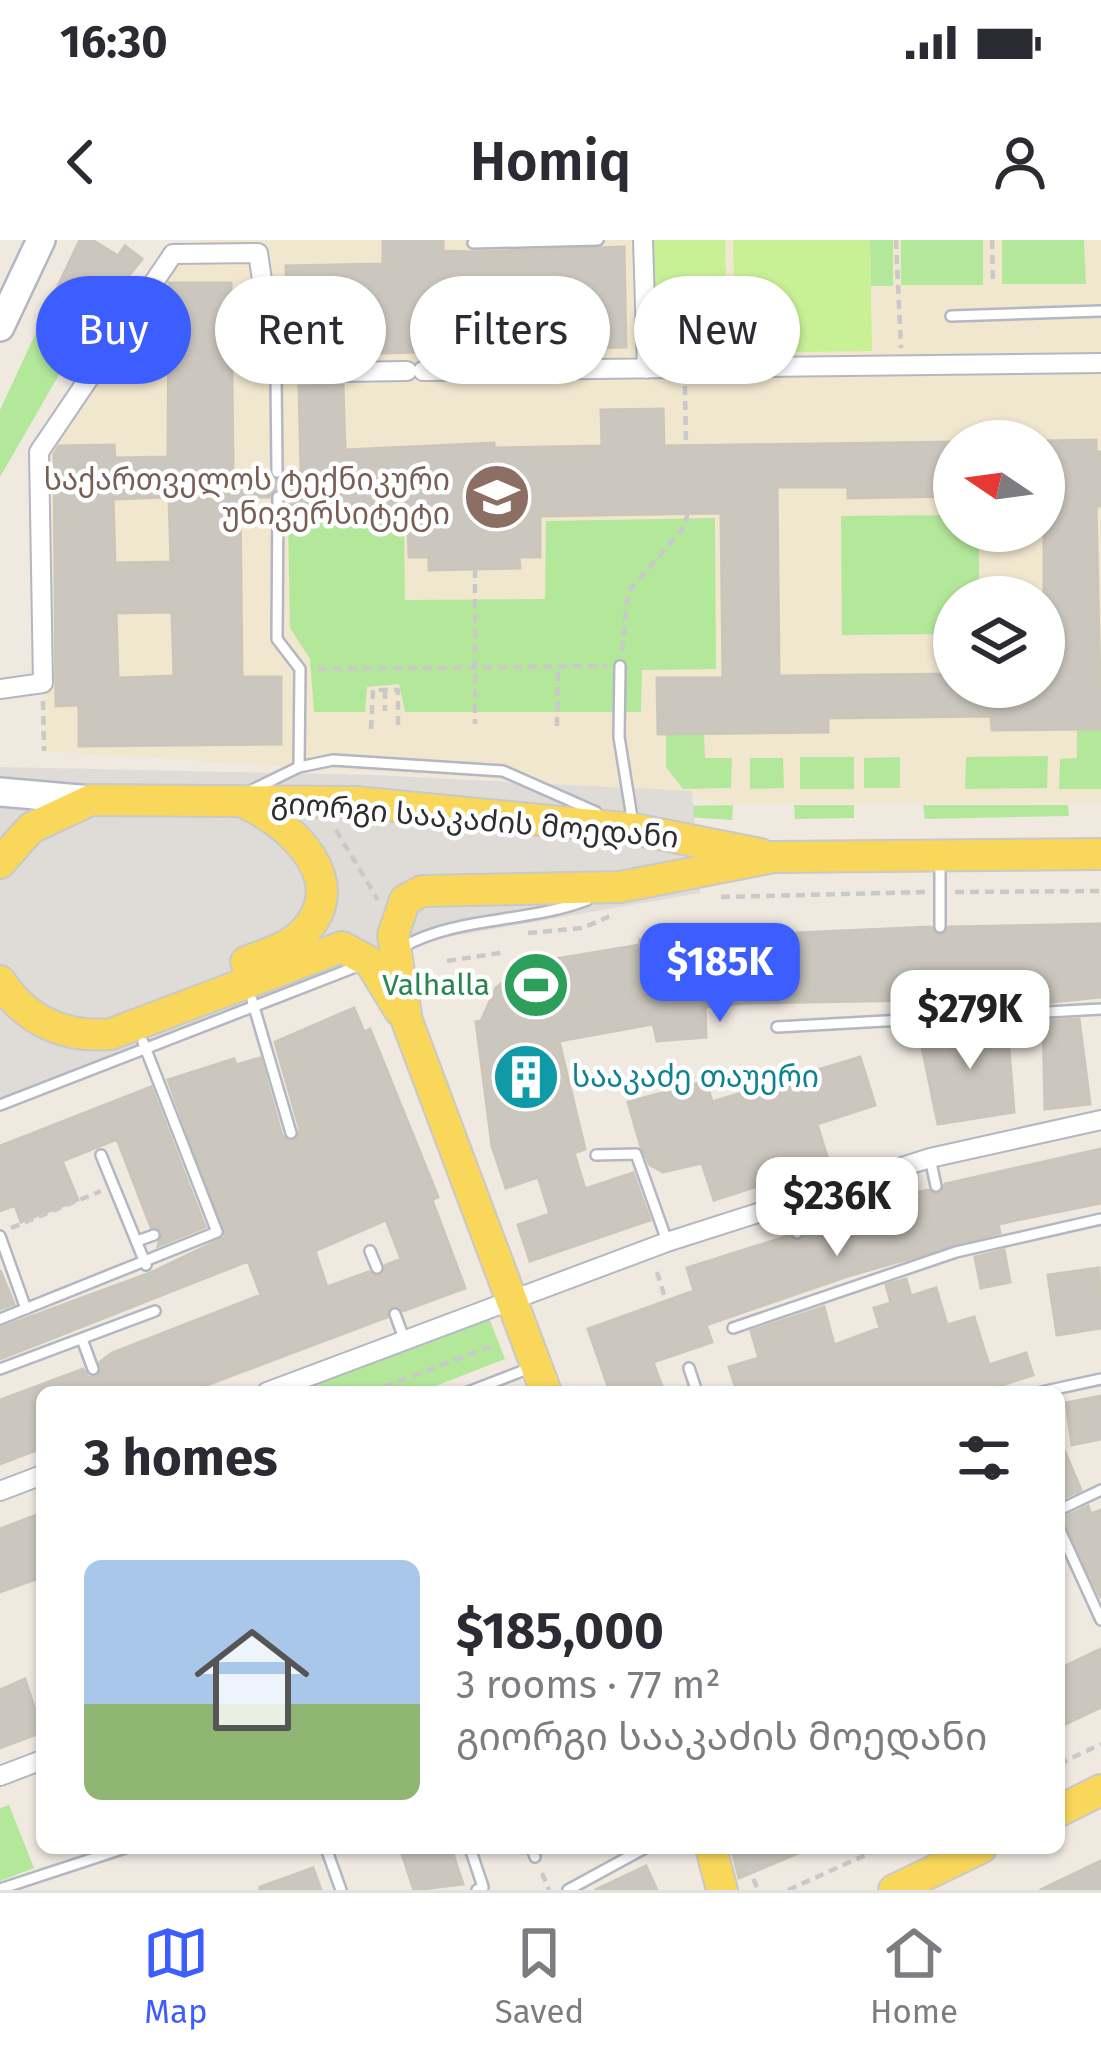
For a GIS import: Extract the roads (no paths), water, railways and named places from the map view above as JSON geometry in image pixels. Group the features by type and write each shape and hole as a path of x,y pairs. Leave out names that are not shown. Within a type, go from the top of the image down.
{"main road":[{"path":"0,327 41,240"},
{"name":"გიორგი სააკაძის მოედანი","path":"0,792 92,800 355,802 634,829 774,856"},
{"path":"147,1030 189,985 302,934 320,900 317,867 300,840 273,817 234,799"},
{"name":"გიორგი სააკაძის მოედანი","path":"0,863 32,828 92,800"},
{"path":"774,856 1101,854"},
{"name":"გიორგი სააკაძის მოედანი","path":"383,956 405,900 422,891 615,901 774,856"},
{"path":"0,981 10,1002 55,1028 91,1036 147,1030 249,994 332,948 383,956 541,1379"},
{"path":"1065,1807 1101,1790"},
{"path":"713,1854 722,1890"},
{"path":"894,1890 969,1854"}],"street":[{"path":"643,240 644,276"},
{"path":"0,689 43,683 39,452 171,247 258,253 261,276"},
{"path":"800,366 1101,363"},
{"path":"386,371 634,369"},
{"path":"283,1386 667,1242 930,1158 1101,1120"},
{"path":"0,1491 36,1477"},
{"path":"0,1776 36,1762"}],"lane":[{"path":"473,243 598,240"},
{"path":"951,316 1101,311"},
{"path":"276,384 277,472"},
{"path":"278,496 277,639 300,669 299,767"},
{"path":"620,666 620,737 634,829"},
{"path":"234,799 299,767 333,760 503,771 634,829"},
{"path":"940,855 940,927"},
{"path":"383,956 423,935 615,901"},
{"path":"249,994 291,1133"},
{"path":"937,1018 938,1000"},
{"path":"777,1027 1101,1009"},
{"path":"0,1105 147,1030 217,1232 0,1319"},
{"path":"596,1155 635,1154 667,1242"},
{"path":"100,1155 146,1264"},
{"path":"930,1158 936,1186"},
{"path":"786,1204 797,1233"},
{"path":"734,1328 815,1293 955,1248 1101,1219"},
{"path":"0,1233 26,1309"},
{"path":"137,1241 154,1235"},
{"path":"370,1251 377,1268"},
{"path":"0,1370 155,1311"},
{"path":"394,1314 405,1341"},
{"path":"82,1339 93,1369"},
{"path":"689,1368 696,1386"},
{"path":"502,1386 541,1379"},
{"path":"1065,1387 1101,1379"},
{"path":"1065,1507 1101,1490"},
{"path":"1065,1541 1101,1620"},
{"path":"0,1889 107,1854"},
{"path":"328,1854 341,1890"},
{"path":"472,1854 483,1887 477,1890"},
{"path":"568,1890 634,1854"}],"place":[{"name":"საქართველოს ტექნიკური უნივერსიტეტი","path":"497,497"},
{"name":"Valhalla","path":"536,985"},
{"name":"სააკაძე თაუერი","path":"526,1077"}]}
